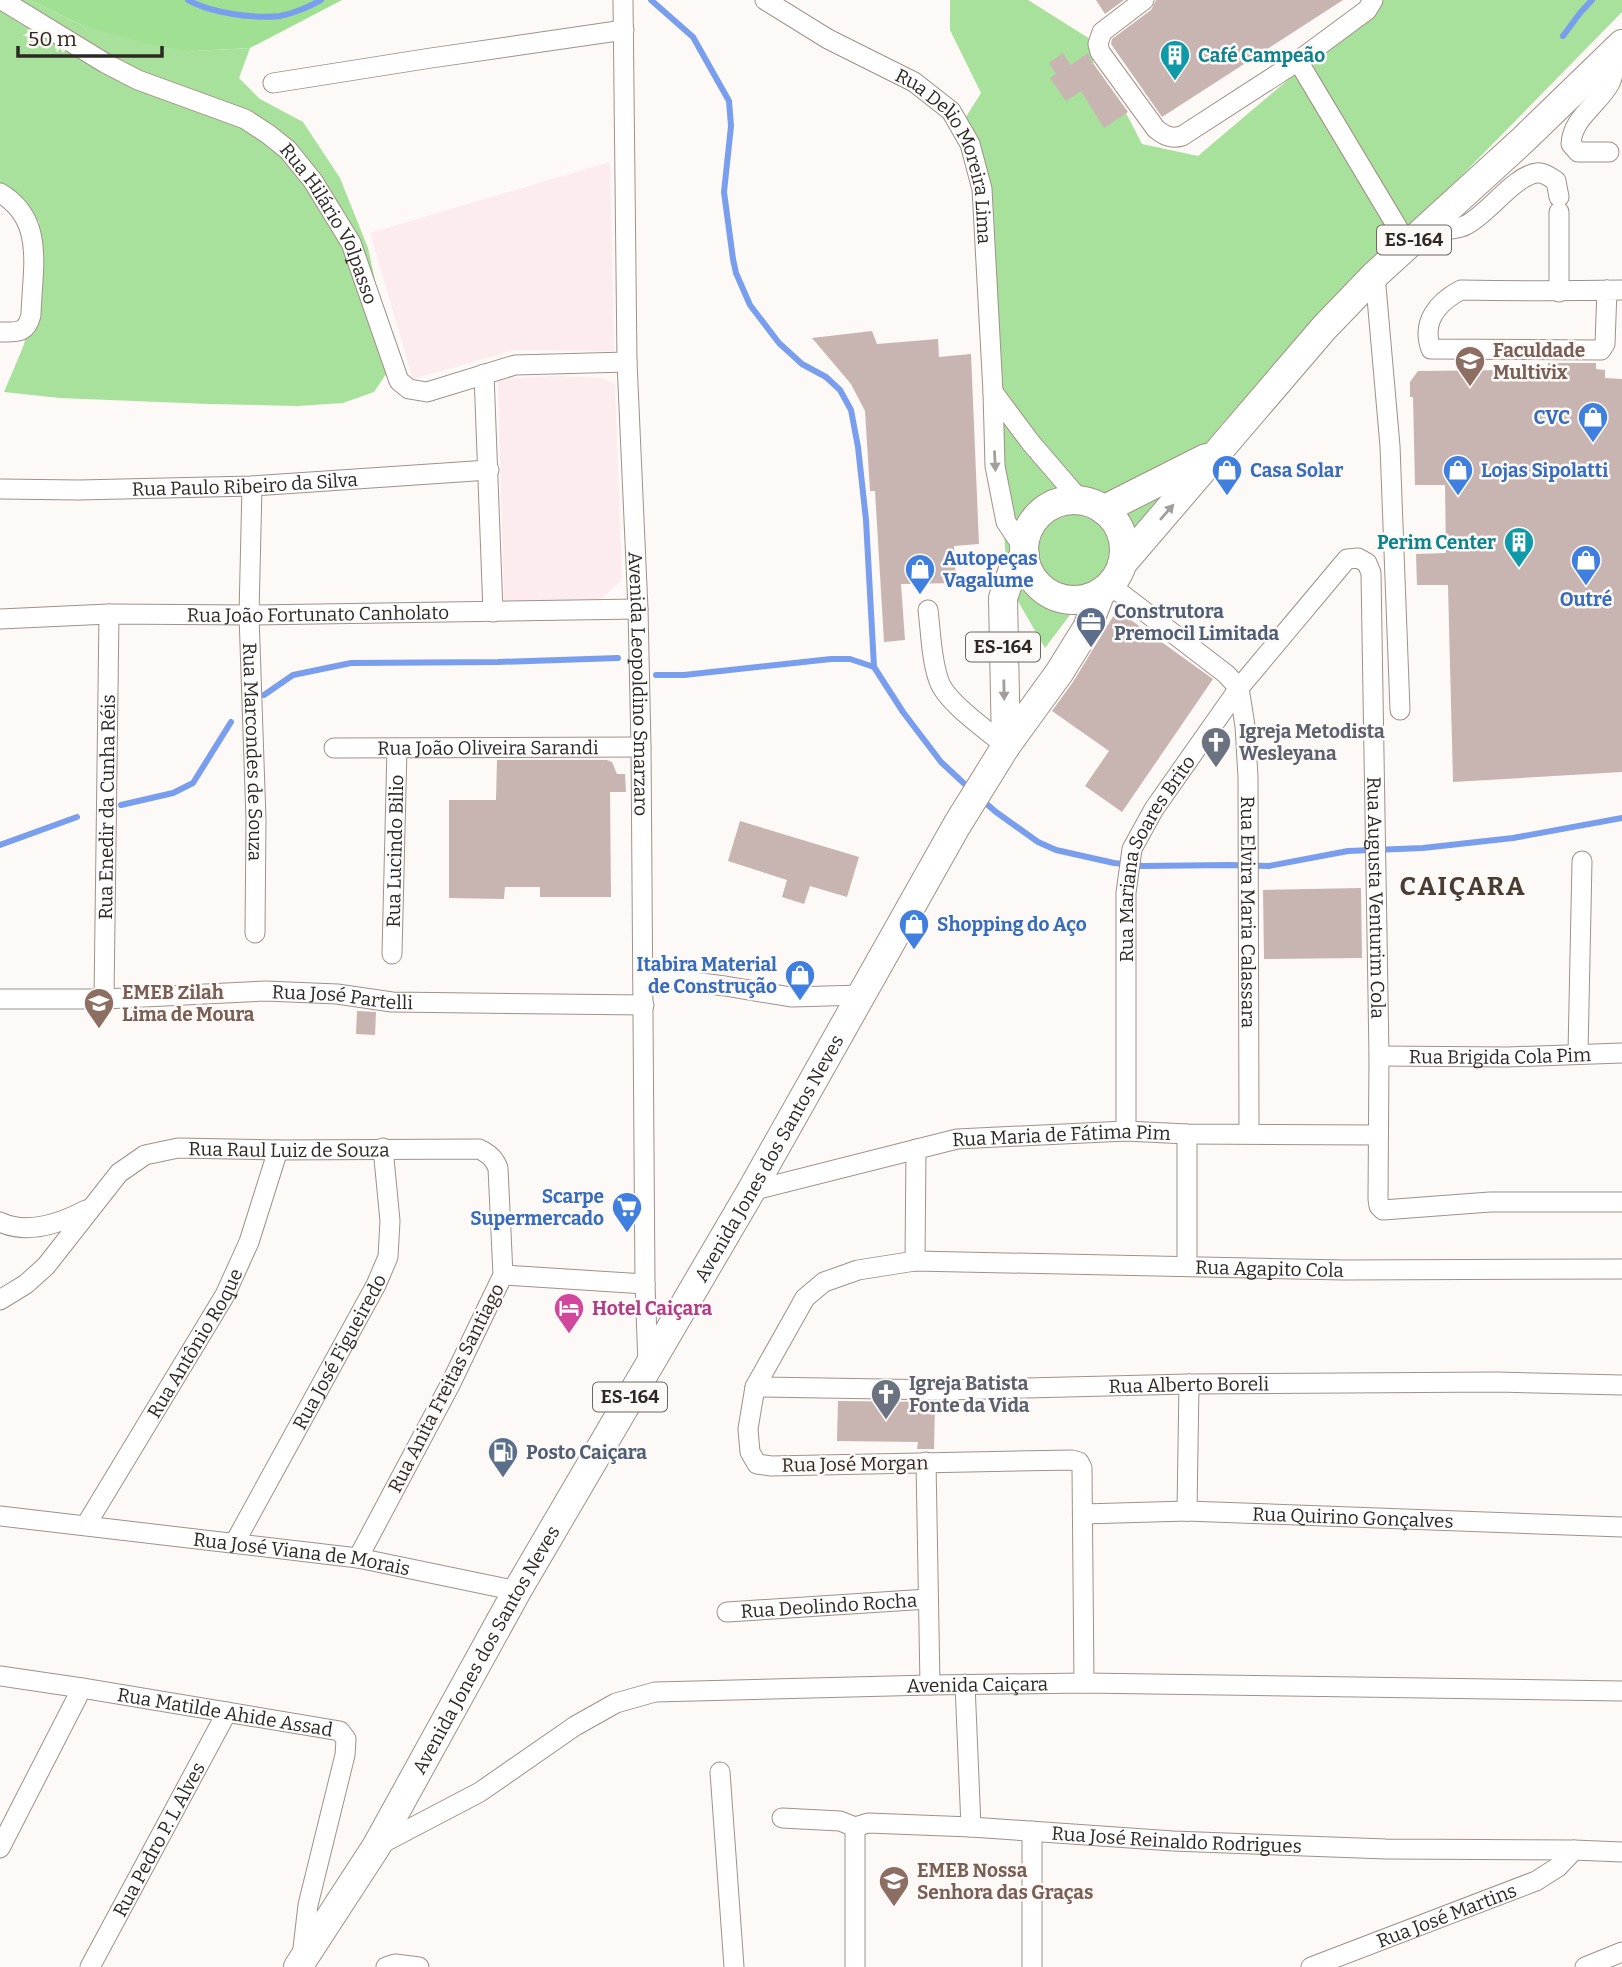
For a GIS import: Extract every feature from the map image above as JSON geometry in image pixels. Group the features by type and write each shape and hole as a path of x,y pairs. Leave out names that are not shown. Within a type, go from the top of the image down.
{"highway":[{"name":"Avenida Jones dos Santos Neves","path":"1111,580 1324,328 1375,275 1620,47"},
{"name":"Avenida Jones dos Santos Neves","path":"1006,746 1003,598 1012,572 1025,552 1026,537 1038,516 1058,503 1093,505 1221,450"},
{"name":"Avenida Jones dos Santos Neves","path":"300,1964 376,1847 517,1591 751,1191 957,825 1006,746 1059,673 1087,628 1111,580 1123,540 1112,518 1093,505"},
{"path":"1025,552 1030,572 1036,582 1055,597 1067,600 1091,598 1111,580"}],"street":[{"name":"Rua Hilário Volpasso","path":"2,0 105,63 138,80 245,119 288,150 313,181 351,243 399,381 409,389 427,392 440,390 515,365 627,362"},
{"name":"Avenida Leopoldino Smarzaro","path":"623,0 627,362 641,747 648,1367"},
{"name":"Rua Delio Moreira Lima","path":"765,0 828,39 914,82 951,111 970,144 982,189 995,466 1006,522 1025,552"},
{"path":"1144,0 1102,32 1098,44 1100,52 1156,129 1174,138 1182,136 1298,61 1367,10 1373,0"},
{"path":"273,83 624,30"},
{"path":"1609,152 1578,152 1571,144 1571,135 1574,127 1604,94 1612,79 1620,47"},
{"path":"1298,61 1416,238 1463,227 1527,176 1538,173 1556,181 1559,205 1559,292"},
{"path":"0,193 18,206 27,219 33,242 29,324 18,332 0,332"},
{"path":"1375,275 1390,446 1400,710"},
{"path":"1461,290 1559,292 1615,290 1605,344 1601,350 1431,349 1431,317 1436,308 1461,290"},
{"path":"484,374 493,612"},
{"path":"993,392 1031,443 1093,505"},
{"name":"Rua Paulo Ribeiro da Silva","path":"0,488 79,490 252,486 488,470"},
{"name":"Rua Marcondes de Souza","path":"252,486 249,615 256,820 255,933"},
{"name":"Rua Augusta Venturim Cola","path":"1347,559 1358,558 1367,563 1371,573 1379,1206 1383,1210 1490,1202 1622,1202"},
{"name":"Rua Mariana Soares Brito","path":"1126,1131 1126,893 1131,856 1154,809 1239,688 1347,559"},
{"path":"1111,580 1226,674 1239,688"},
{"name":"Rua João Fortunato Canholato","path":"0,620 109,614 249,615 638,609"},
{"path":"928,610 939,682 947,696 1006,746"},
{"name":"Rua Enedir da Cunha Réis","path":"104,999 109,614"},
{"name":"Rua Elvira Maria Calassara","path":"1239,688 1247,751 1249,1133"},
{"name":"Rua João Oliveira Sarandi","path":"334,748 641,747"},
{"name":"Rua Lucindo Bilio","path":"392,954 397,748"},
{"path":"1578,1053 1582,861"},
{"path":"643,976 791,997 862,995"},
{"name":"Rua José Partelli","path":"0,999 104,999 266,991 337,994 392,1002 644,1005"},
{"name":"Rua Brigida Cola Pim","path":"1379,1056 1508,1057 1622,1053"},
{"name":"Rua Maria de Fátima Pim","path":"751,1191 957,1139 1126,1131 1378,1135"},
{"path":"1187,1134 1187,1266"},
{"name":"Rua Raul Luiz de Souza","path":"0,1300 26,1284 46,1266 119,1173 145,1154 178,1148 480,1149 494,1159 498,1168"},
{"name":"Rua José Figueiredo","path":"235,1542 376,1285 388,1257 390,1221 383,1148"},
{"path":"915,1261 916,1149"},
{"name":"Rua Antônio Roque","path":"86,1525 225,1295 249,1242 278,1150"},
{"name":"Rua Anita Freitas Santiago","path":"358,1558 451,1383 503,1275 498,1168"},
{"path":"0,1222 34,1227 65,1221 94,1207"},
{"name":"Rua Agapito Cola","path":"915,1261 1344,1270 1622,1269"},
{"name":"Rua José Morgan","path":"915,1261 858,1270 824,1282 805,1298 755,1387 748,1429 750,1452 757,1464 771,1466 1072,1460 1079,1462 1082,1468 1083,1514"},
{"path":"503,1275 645,1284"},
{"name":"Rua Alberto Boreli","path":"755,1387 944,1390 1189,1384 1497,1382 1622,1385"},
{"path":"1187,1511 1189,1384"},
{"path":"926,1462 930,1685"},
{"name":"Rua Quirino Gonçalves","path":"1083,1514 1187,1511 1622,1527"},
{"path":"1083,1514 1084,1683"},
{"name":"Rua José Viana de Morais","path":"0,1516 358,1558 517,1591"},
{"name":"Rua Deolindo Rocha","path":"727,1612 928,1599"},
{"name":"Rua Matilde Ahide Assad","path":"0,1676 340,1731 346,1739 345,1755 308,1905 300,1964"},
{"name":"Avenida Caiçara","path":"376,1847 480,1792 575,1726 616,1703 655,1692 1084,1683 1622,1691"},
{"path":"965,1684 971,1828"},
{"path":"0,1848 82,1688"},
{"name":"Rua Pedro P. L Alves","path":"90,1967 227,1712"},
{"path":"720,1772 734,1967"},
{"name":"Rua José Reinaldo Rodrigues","path":"782,1818 840,1821 855,1827 868,1823 1173,1841 1386,1849 1622,1852"},
{"path":"855,1827 855,1967"},
{"path":"1032,1831 1032,1967"},
{"name":"Rua José Martins","path":"1311,1967 1536,1881 1558,1867 1574,1850"},
{"path":"1585,1967 1622,1952"},
{"path":"386,1967 395,1964 419,1967"}],"shaded area":[{"path":"610,162 614,351 514,350 413,379 370,233"},
{"path":"554,376 602,378 615,384 622,580 595,604 504,604 498,379"}],"green space":[{"path":"0,0 30,0 82,25 194,51 250,48 239,78 260,99 303,122 340,178 368,248 384,321 390,368 374,392 343,403 297,406 60,398 4,392 23,347 37,302 39,222 0,188"},
{"path":"30,0 342,0 250,48 194,51 158,46 82,25"},
{"path":"950,0 1028,0 1090,39 1095,73 1127,115 1142,144 1198,156 1382,0 1622,0 1622,12 1265,376 1140,522 1045,648 1007,582 992,238 964,120 981,93 950,30"}],"building":[{"path":"1096,0 1124,0 1105,14"},
{"name":"Café Campeão","path":"1156,0 1343,0 1162,117 1111,44 1112,39 1151,10"},
{"path":"1063,53 1071,65 1088,53 1128,112 1104,128 1081,91 1066,101 1050,78 1056,74 1049,63"},
{"path":"872,331 877,344 938,339 939,357 971,354 979,544 954,546 956,583 901,584 905,640 884,642 875,491 870,491 865,411 851,384 812,338"},
{"name":"Perim Center","path":"1548,363 1596,363 1596,369 1605,370 1605,378 1622,379 1622,772 1453,782 1448,585 1417,585 1416,554 1446,553 1445,485 1415,485 1413,397 1410,397 1410,382 1418,371 1508,370 1509,380 1544,379"},
{"path":"1117,610 1213,679 1122,812 1085,786 1109,751 1052,711"},
{"path":"497,760 607,760 612,762 617,774 625,774 626,792 610,792 611,897 540,897 540,887 505,887 504,899 449,898 449,800 496,800"},
{"path":"740,821 859,857 847,897 810,886 804,904 782,897 787,880 728,861"},
{"path":"1361,888 1362,958 1264,959 1263,890"},
{"path":"357,1011 376,1012 375,1035 356,1034"},
{"name":"Igreja Batista Fonte da Vida","path":"838,1401 935,1402 934,1449 917,1449 918,1442 837,1441"}],"waterway":[{"path":"188,0 220,12 270,17 291,13 321,0"},
{"path":"651,0 693,37 729,101 731,126 724,192 736,273 750,305 779,343 802,364 826,377 840,390 851,410 866,520 874,667 903,712 941,762 970,789"},
{"path":"1563,36 1592,0"},
{"path":"264,695 293,675 351,663 618,658"},
{"path":"656,675 684,675 831,659 850,659 874,667"},
{"path":"121,805 173,793 193,783 231,722"},
{"path":"981,799 1038,842 1056,850 1114,863 1143,866 1269,866 1348,851 1423,848 1513,838 1622,818"},
{"path":"0,845 77,817"}],"place":[{"name":"Café Campeão","path":"1175,82"},
{"name":"Faculdade Multivix","path":"1470,388"},
{"name":"CVC","path":"1593,444"},
{"name":"Casa Solar","path":"1227,497"},
{"name":"Lojas Sipolatti","path":"1458,497"},
{"name":"Perim Center","path":"1519,569"},
{"name":"Outré","path":"1586,587"},
{"name":"Autopeças Vagalume","path":"920,596"},
{"name":"Construtora Premocil Limitada","path":"1091,649"},
{"name":"Igreja Metodista Wesleyana","path":"1216,769"},
{"name":"Shopping do Aço","path":"914,951"},
{"name":"Itabira Material de Construção","path":"800,1002"},
{"name":"EMEB Zilah Lima de Moura","path":"99,1030"},
{"name":"Scarpe Supermercado","path":"627,1234"},
{"name":"Hotel Caiçara","path":"569,1335"},
{"name":"Igreja Batista Fonte da Vida","path":"886,1421"},
{"name":"Posto Caiçara","path":"503,1479"},
{"name":"EMEB Nossa Senhora das Graças","path":"894,1908"}],"district":[{"name":"CAIÇARA","path":"1463,886"}]}
